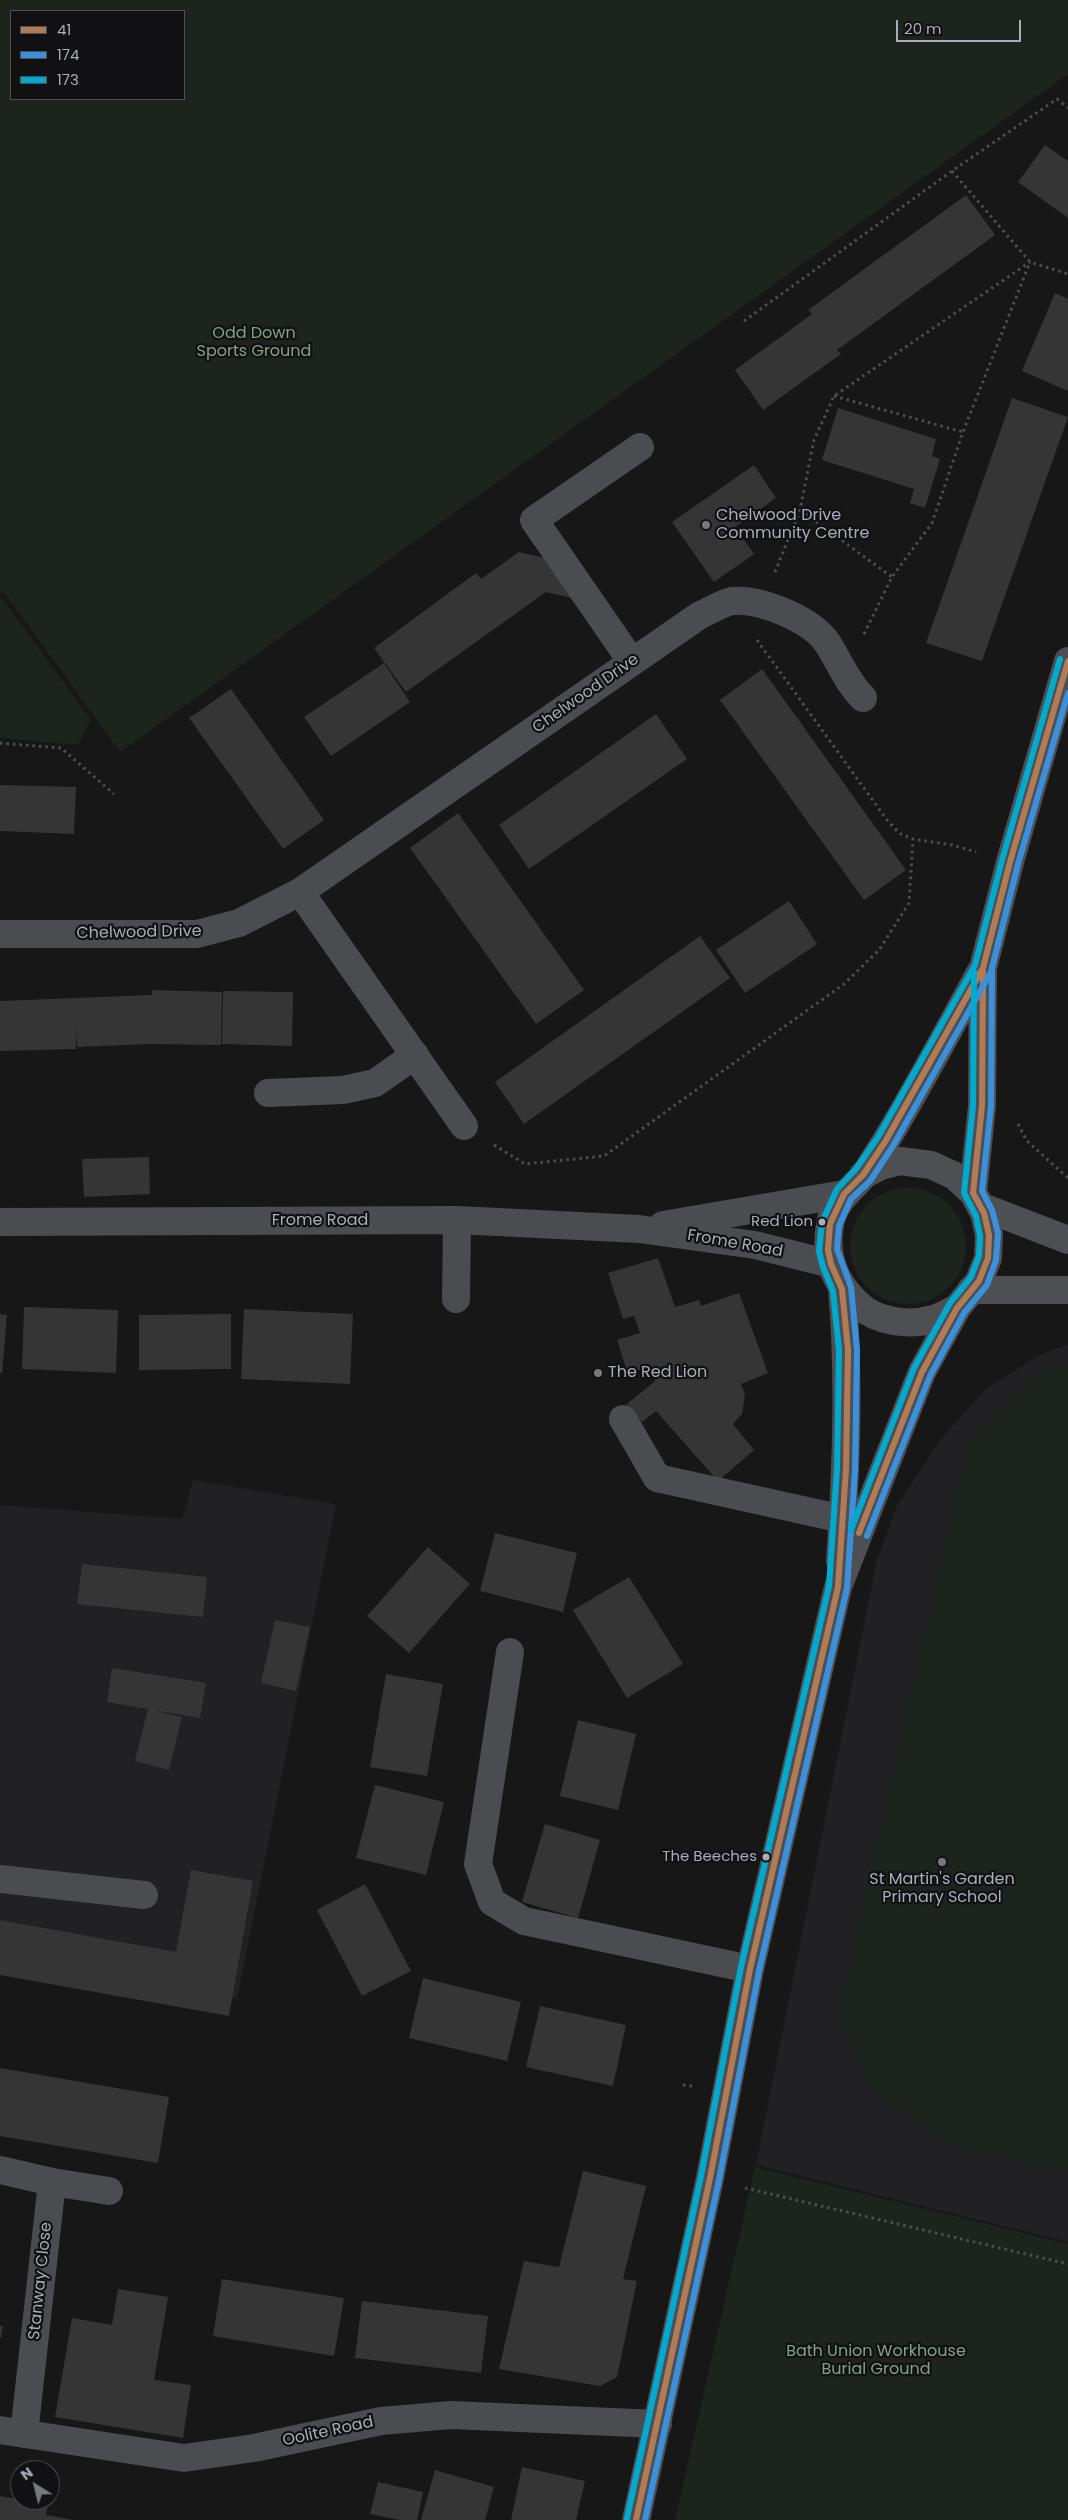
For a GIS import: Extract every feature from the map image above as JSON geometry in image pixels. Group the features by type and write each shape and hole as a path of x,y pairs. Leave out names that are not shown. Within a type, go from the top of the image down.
{"main road":[{"path":"838,1587 846,1470 848,1350 842,1288 831,1264 828,1250 830,1224 844,1194 863,1175 885,1142 982,968 1010,862 1068,661"},
{"path":"636,2520 710,2178 750,1969 838,1587 922,1372 964,1299 979,1281 988,1258 989,1235 977,1200 982,1106 982,968"},
{"path":"863,1175 881,1166 900,1162 931,1165 955,1176 977,1200 1068,1240"},
{"path":"842,1288 862,1308 876,1316 904,1323 932,1319 964,1299 1068,1290"}],"street":[{"path":"632,662 534,520 640,447"},
{"name":"Chelwood Drive","path":"0,934 197,934 239,923 300,892 700,615 732,601 762,604 794,615 827,642 851,686 863,698"},
{"path":"300,892 464,1126"},
{"path":"268,1094 343,1090 375,1083 415,1055"},
{"name":"Frome Road","path":"639,1229 844,1194"},
{"path":"456,1299 457,1220"},
{"name":"Frome Road","path":"0,1222 457,1220 639,1229 755,1245 831,1264"},
{"path":"623,1419 657,1478 843,1519"},
{"path":"510,1652 478,1864 492,1902 524,1921 750,1969"},
{"path":"0,1879 144,1895"},
{"path":"0,2170 52,2182 109,2190"},
{"name":"Stanway Close","path":"12,2432 52,2182"},
{"name":"Oolite Road","path":"12,2432 184,2458 254,2448 381,2421 451,2415 658,2424"}],"path":[{"path":"744,320 952,171 1057,99 1068,108"},
{"path":"952,171 1030,262 1068,274"},
{"path":"1010,862 952,845 913,839 899,833 886,820 757,642 762,604 800,510 814,440 834,396 1030,262"},
{"path":"845,674 892,577 932,523 963,432 1030,262"},
{"path":"834,396 963,432"},
{"path":"800,510 892,577"},
{"path":"0,744 61,748 114,794"},
{"path":"464,1126 525,1164 604,1156 844,984 878,950 909,903 913,839"},
{"path":"1014,1116 1027,1141 1068,1178"},
{"path":"683,2085 725,2092"},
{"path":"741,2188 751,2188 1068,2264"}],"shaded area":[{"name":"St Martin's Garden Primary School","path":"1068,1344 1068,2242 756,2165 877,1560 897,1506 940,1440 987,1388 1040,1355"},
{"path":"193,1480 336,1504 237,1999 0,1960 0,1505 182,1519"}],"green space":[{"name":"Odd Down Sports Ground","path":"0,0 1068,0 1068,74 120,752 4,592 0,594"},
{"path":"2,598 91,720 78,745 0,738 0,600"},
{"path":"908,1188 930,1192 940,1197 949,1205 957,1214 962,1224 966,1246 962,1268 957,1278 949,1287 940,1295 930,1300 908,1304 886,1300 876,1295 867,1287 859,1278 854,1268 850,1246 854,1224 859,1214 867,1205 876,1197 886,1192"},
{"name":"St Martin's Garden Primary School","path":"1068,1363 1068,2172 939,2142 867,2082 838,2015 969,1438 1036,1373"},
{"name":"Bath Union Workhouse Burial Ground","path":"755,2167 1068,2244 1068,2520 675,2520"}],"building":[{"path":"1045,145 1068,161 1068,218 1018,182"},
{"path":"966,195 995,235 837,350 841,354 763,410 735,370 812,314 808,310"},
{"path":"1055,293 1068,299 1068,391 1022,371"},
{"path":"1012,398 1068,417 982,661 926,643"},
{"path":"838,408 936,439 932,456 940,459 925,508 910,503 914,489 822,460"},
{"name":"Chelwood Drive Community Centre","path":"754,465 776,498 735,527 754,554 714,582 672,522"},
{"path":"519,552 545,558 572,598 546,592 406,692 374,648 476,573 481,579"},
{"path":"384,663 410,702 331,756 304,717"},
{"path":"762,669 906,870 864,900 720,700"},
{"path":"231,689 324,820 283,849 189,718"},
{"path":"656,714 687,759 529,869 499,825"},
{"path":"0,785 76,787 74,834 0,831"},
{"path":"458,813 584,990 536,1024 410,848"},
{"path":"789,901 817,944 745,993 716,950"},
{"path":"700,936 730,978 524,1124 495,1082"},
{"path":"152,990 222,992 221,1045 151,1044 77,1047 76,1028 76,1049 0,1051 0,1001 152,995"},
{"path":"223,991 293,992 292,1046 222,1044"},
{"path":"149,1157 150,1194 84,1197 82,1159"},
{"path":"658,1258 675,1307 699,1300 701,1306 739,1293 768,1373 741,1384 745,1394 742,1414 733,1424 754,1450 718,1481 656,1411 642,1422 627,1404 655,1381 650,1366 628,1374 617,1340 640,1333 634,1316 623,1319 608,1273"},
{"path":"24,1307 118,1310 116,1373 22,1369"},
{"path":"244,1309 353,1314 350,1384 241,1379"},
{"path":"0,1314 7,1315 2,1373 0,1373"},
{"path":"231,1314 231,1369 139,1370 139,1315"},
{"path":"495,1533 577,1553 563,1612 480,1591"},
{"path":"428,1547 470,1584 409,1653 367,1616"},
{"path":"82,1564 207,1577 203,1617 77,1604"},
{"path":"629,1577 683,1664 627,1698 573,1610"},
{"path":"275,1620 310,1627 296,1691 261,1683"},
{"path":"112,1668 206,1683 200,1718 153,1710 182,1717 169,1770 135,1761 148,1709 107,1702"},
{"path":"386,1674 443,1684 427,1776 370,1767"},
{"path":"578,1720 636,1734 618,1810 560,1796"},
{"path":"375,1785 444,1802 426,1875 356,1858"},
{"path":"545,1824 600,1840 578,1918 522,1902"},
{"path":"191,1870 253,1881 229,2016 0,1975 0,1920 176,1952"},
{"path":"365,1884 411,1971 362,1996 317,1910"},
{"path":"423,1978 521,2002 507,2061 409,2038"},
{"path":"540,2006 626,2025 613,2086 526,2067"},
{"path":"0,2068 169,2097 158,2163 0,2136"},
{"path":"583,2171 646,2186 623,2279 637,2281 617,2377 600,2386 499,2369 524,2261 559,2267"},
{"path":"222,2279 344,2298 334,2356 213,2336"},
{"path":"118,2289 168,2297 154,2380 191,2385 183,2438 55,2417 72,2318 112,2325"},
{"path":"362,2301 488,2316 481,2373 355,2358"},
{"path":"0,2326 3,2326 1,2338 0,2338"},
{"path":"522,2467 585,2481 576,2520 511,2520"},
{"path":"435,2470 494,2487 485,2520 421,2520"},
{"path":"378,2482 423,2492 417,2520 399,2520 370,2514"},
{"path":"0,2496 10,2498 10,2510 47,2510 46,2515 73,2520 0,2520"}],"transit line":[{"name":"173","path":"627,2518 701,2176 741,1967 829,1586 837,1469 839,1350 833,1291 823,1267 819,1251 822,1222 837,1189 856,1169 878,1137 975,965 1002,860 1060,659"},
{"name":"41","path":"636,2520 710,2178 750,1969 838,1587 846,1469 848,1350 842,1289 831,1264 828,1250 830,1224 844,1194 863,1175 885,1142 983,968 1010,862 1068,661"},
{"name":"174","path":"645,2520 719,2180 759,1971 847,1588 855,1470 857,1350 851,1287 837,1249 839,1226 851,1199 870,1181 893,1146 991,972 1018,864 1068,693"},
{"name":"173","path":"851,1530 914,1368 950,1303 971,1277 979,1256 980,1236 976,1216 964,1193 973,1106 974,972"},
{"name":"41","path":"859,1533 922,1372 957,1308 979,1281 988,1258 989,1235 984,1213 973,1193 982,1106 983,972"},
{"name":"174","path":"867,1536 930,1376 964,1313 987,1285 996,1260 998,1233 992,1210 982,1191 991,1106 992,972"}],"place":[{"name":"Chelwood Drive Community Centre","path":"706,525"},
{"name":"Red Lion","path":"822,1222"},
{"name":"The Red Lion","path":"598,1373"},
{"name":"The Beeches","path":"766,1857"},
{"name":"St Martin's Garden Primary School","path":"942,1862"}]}
